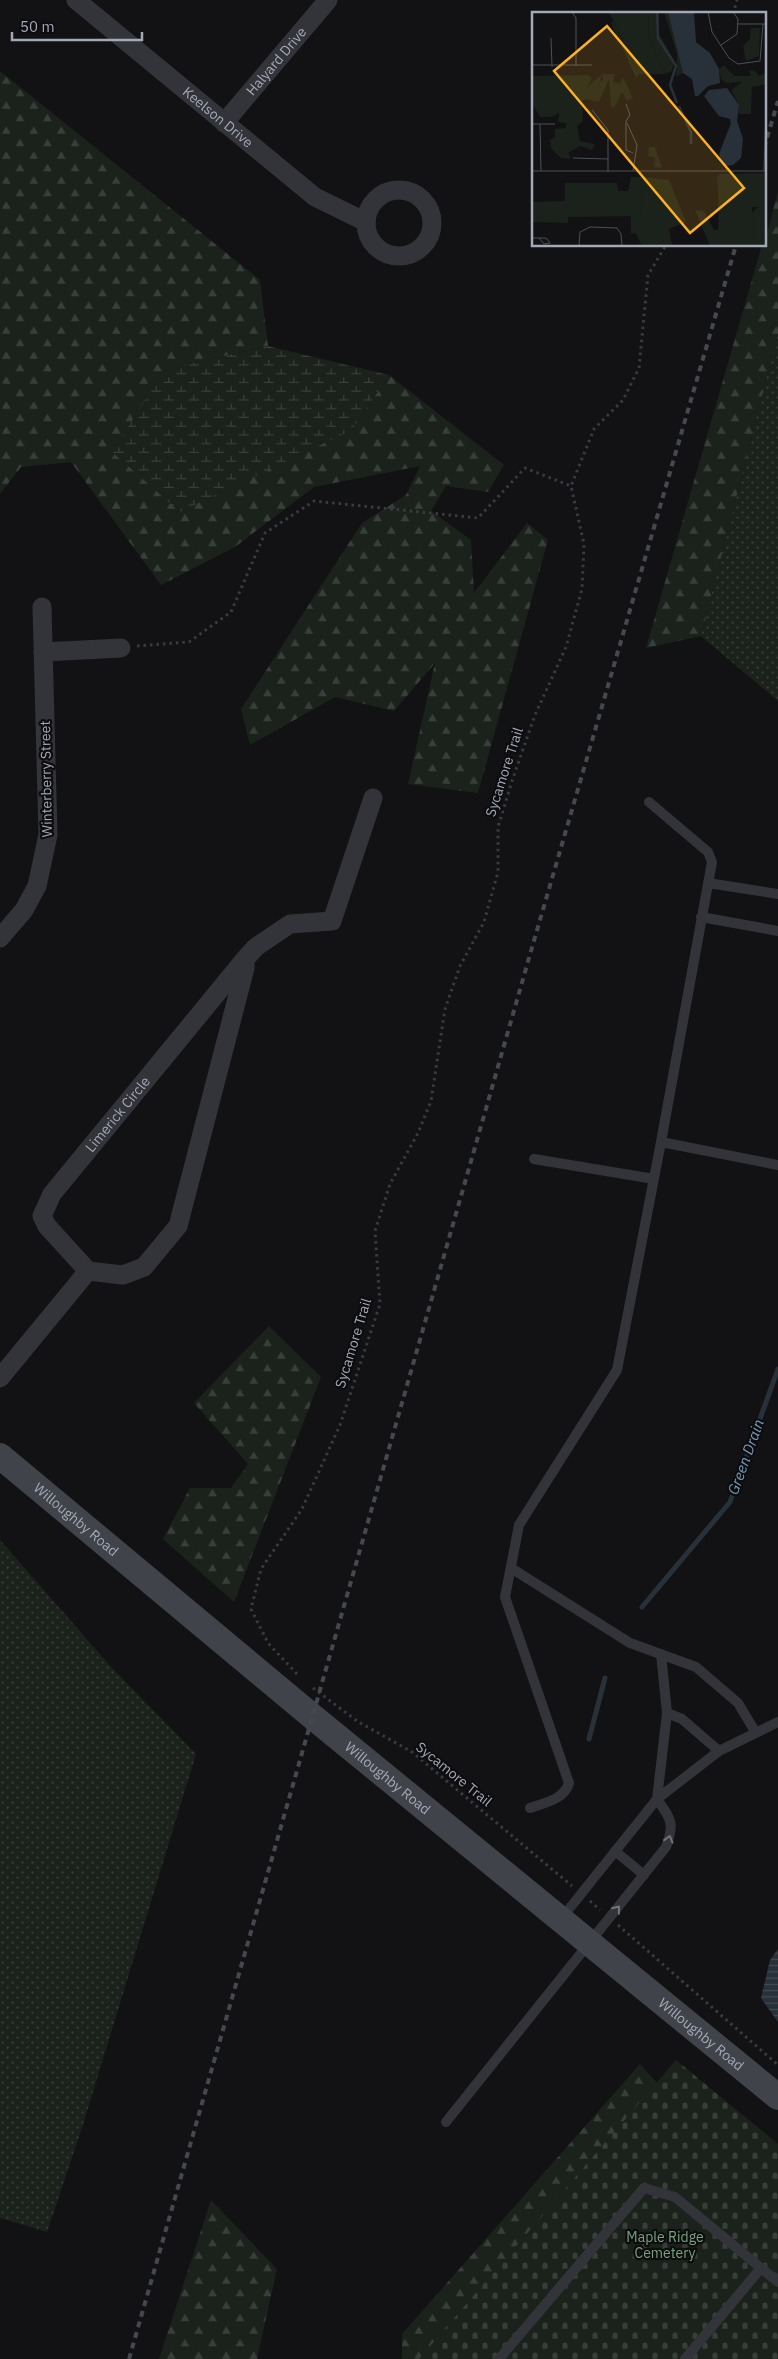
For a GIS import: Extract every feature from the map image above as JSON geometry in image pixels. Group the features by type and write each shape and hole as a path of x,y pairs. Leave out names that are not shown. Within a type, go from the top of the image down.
{"street":[{"name":"Keelson Drive","path":"76,0 315,197 366,222"},
{"name":"Halyard Drive","path":"224,123 328,0"},
{"name":"Winterberry Street","path":"0,938 24,910 37,886 48,835 42,607"},
{"path":"43,652 121,648"},
{"name":"Limerick Circle","path":"88,1270 47,1226 42,1216 46,1205 82,1157 256,948 290,924 332,922 374,798"},
{"path":"0,1378 88,1270 123,1275 144,1267 178,1226 246,959"},
{"name":"Willoughby Road","path":"0,1456 313,1717 778,2097"}],"lane":[{"path":"530,1808 560,1796 567,1791 569,1783 505,1597 519,1525 617,1370 712,862 708,852 649,802"},
{"path":"708,883 778,894"},
{"path":"702,917 778,931"},
{"path":"661,1142 778,1165"},
{"path":"534,1159 654,1179"},
{"path":"511,1568 630,1643 696,1668 738,1703 756,1733"},
{"path":"446,2122 666,1847 671,1833 671,1819 657,1799 667,1713 661,1654"},
{"path":"667,1713 682,1719 719,1751"},
{"path":"561,1919 657,1799 719,1751 778,1722"},
{"path":"615,1852 644,1876"},
{"path":"499,2359 644,2188 675,2197 778,2282"},
{"path":"685,2359 761,2268"}],"path":[{"path":"121,648 188,642 231,612 265,533 314,501 478,518 525,468 571,486 594,429 623,400 639,368 648,275 665,246"},
{"name":"Sycamore Trail","path":"300,1676 268,1643 251,1609 261,1570 302,1509 340,1426 380,1304 375,1231 390,1184 418,1133 431,1101 445,1009 460,966 484,922 498,872 498,827 510,786 535,715 566,646 582,589 584,544 571,486"},
{"name":"Sycamore Trail","path":"306,1683 357,1721 412,1752 582,1894 778,2064"}],"green space":[{"path":"0,71 260,280 268,346 164,370 352,430 389,375 504,465 488,492 446,486 431,511 471,540 474,593 527,523 548,540 478,793 408,784 435,663 394,711 335,697 250,745 241,709 362,523 406,495 420,466 314,487 235,547 161,585 71,462 21,467 0,494"},
{"path":"778,191 778,333 701,636 646,648 762,246 766,246 766,237"},
{"path":"778,333 778,701 701,636"},
{"path":"268,346 389,375 352,430 180,512 112,452 164,370"},
{"path":"269,1326 321,1377 234,1602 163,1539 190,1488 231,1488 248,1464 194,1403"},
{"path":"0,1540 112,1668 196,1754 82,2128 47,2232 0,2218"},
{"name":"Maple Ridge Cemetery","path":"676,2060 778,2144 778,2359 419,2359"},
{"path":"640,2064 686,2115 494,2359 402,2359 402,2334"},
{"path":"211,2200 277,2269 257,2359 159,2359"}],"shaded area":[{"path":"778,1949 778,2022 761,1998 770,1960"}],"waterway":[{"name":"Green Drain","path":"642,1607 730,1502 778,1369"},
{"name":"Green Drain","path":"589,1739 605,1678"}],"railway":[{"path":"766,141 778,101"},
{"path":"129,2359 533,944 736,246"}]}
